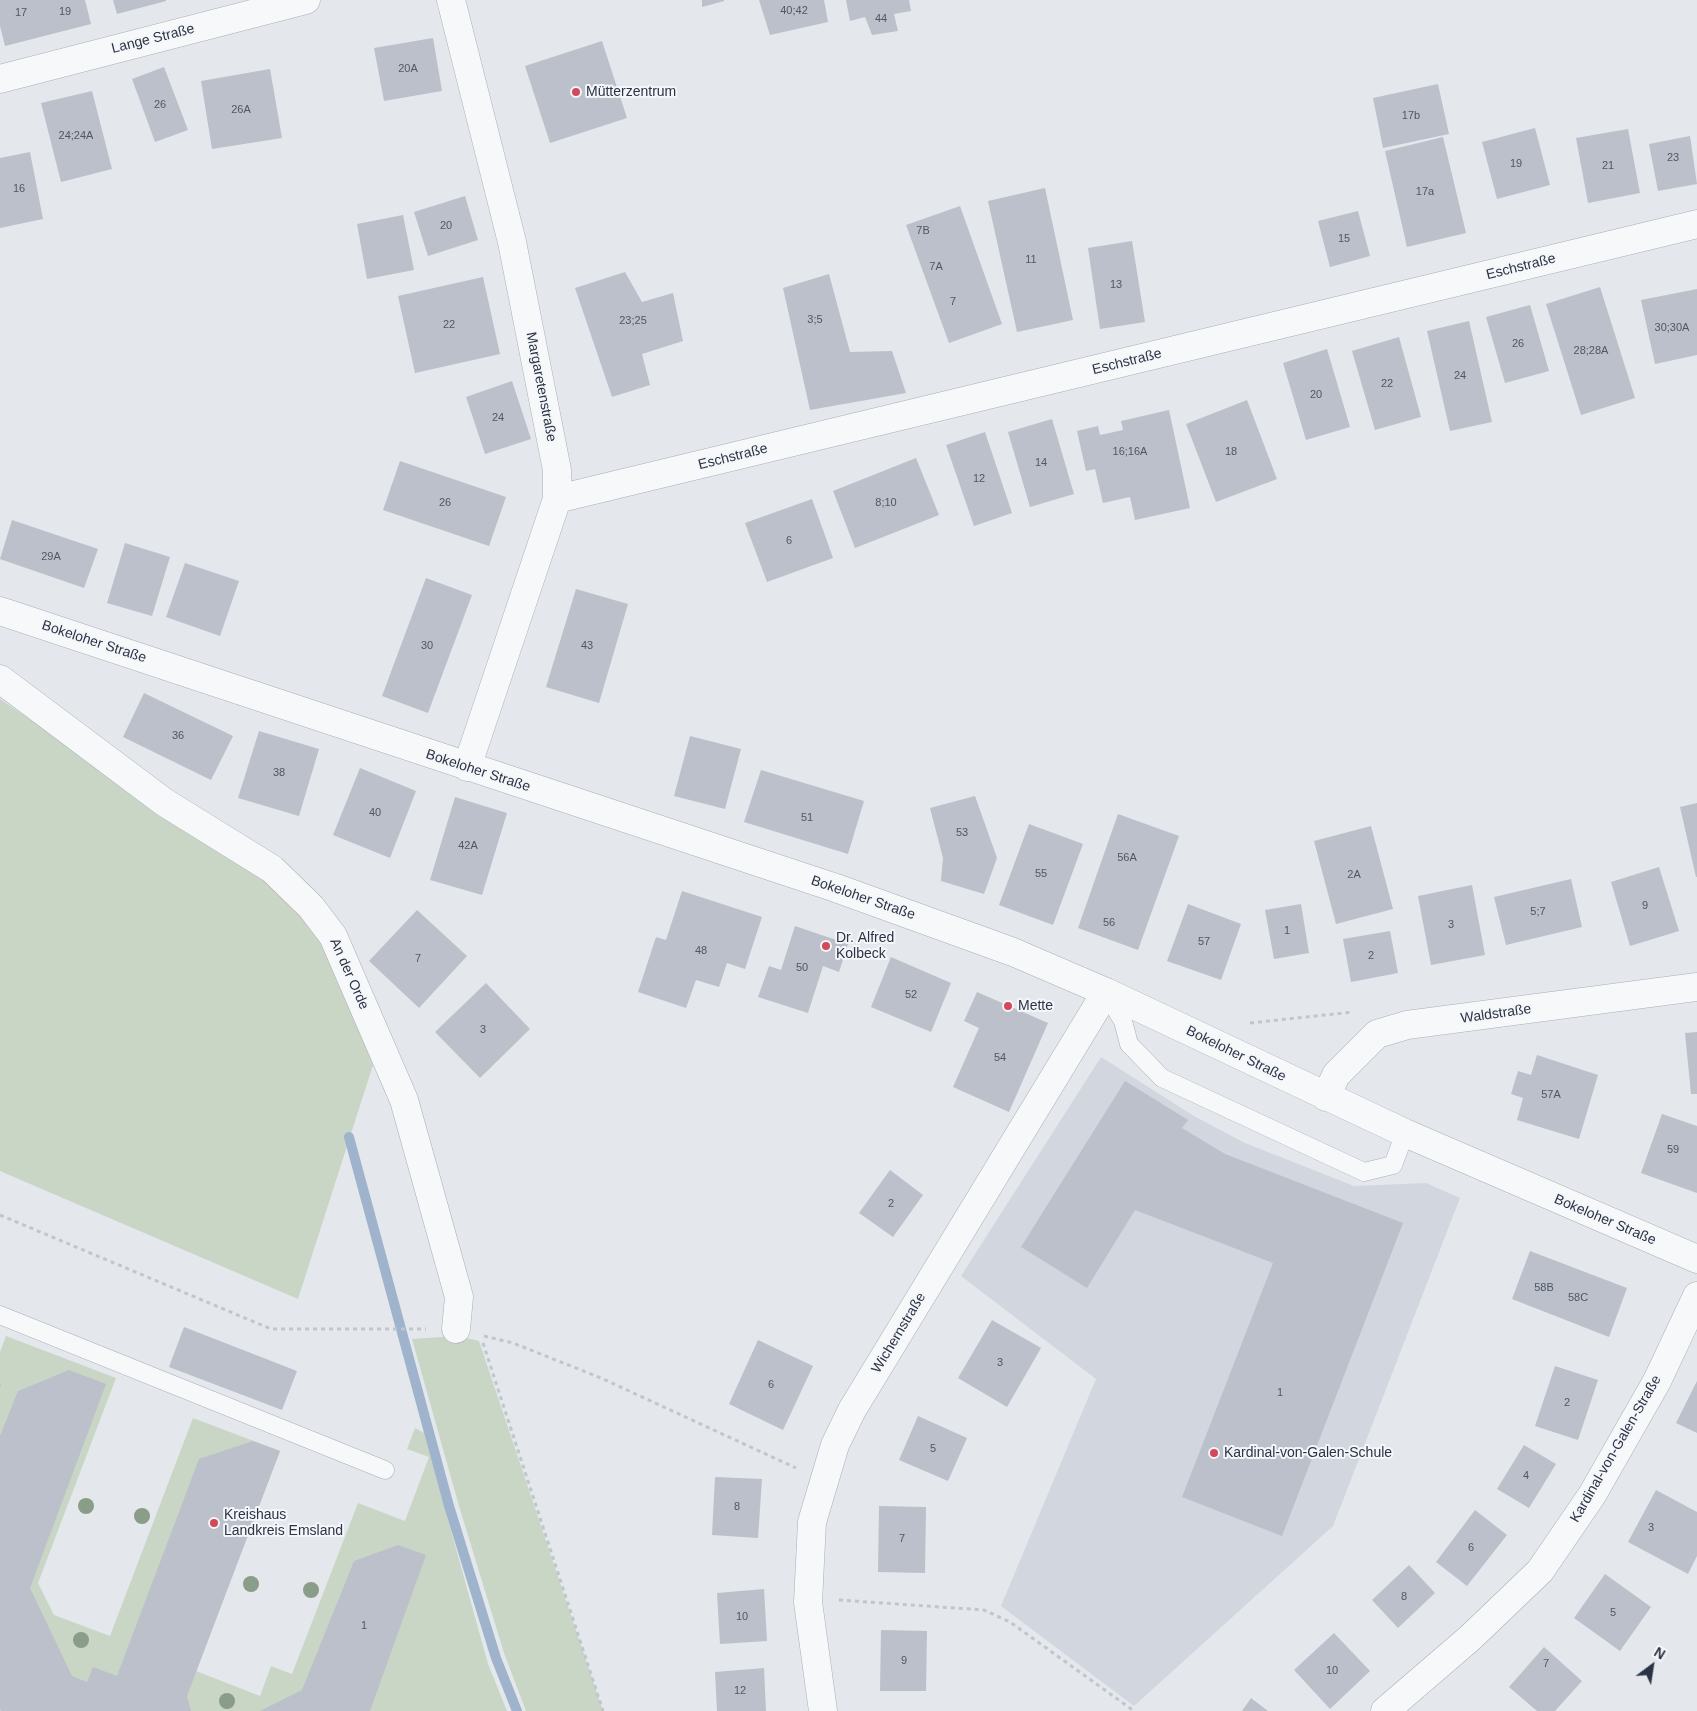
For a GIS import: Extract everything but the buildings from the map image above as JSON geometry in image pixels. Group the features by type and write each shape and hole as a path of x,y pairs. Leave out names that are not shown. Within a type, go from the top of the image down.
{"street":[{"name":"Lange Straße","path":"0,79 306,0"},
{"name":"Margaretenstraße","path":"451,0 512,242 557,470 557,500 467,767"},
{"name":"Eschstraße","path":"557,500 1697,224"},
{"name":"Bokeloher Straße","path":"0,611 836,888 1013,952 1106,992 1404,1134 1697,1259"},
{"name":"An der Orde","path":"0,679 164,802 272,869 311,907 333,936 404,1100 459,1297 456,1329"},
{"name":"Waldstraße","path":"1326,1097 1336,1075 1376,1034 1407,1026 1697,987"},
{"name":"Wichernstraße","path":"823,1711 808,1602 812,1522 835,1445 852,1410 1106,992"},
{"name":"Kardinal-von-Galen-Straße","path":"1385,1711 1470,1638 1540,1571 1592,1495 1656,1381 1697,1296"}],"lane":[{"path":"1106,992 1122,1021 1129,1044 1162,1078 1364,1172 1393,1165 1404,1134"},
{"path":"0,1315 385,1470"}],"path":[{"path":"0,1216 271,1329 417,1329"},
{"path":"603,1711 481,1335 512,1343 602,1378 823,1480"},
{"path":"808,1602 838,1600 984,1610 1010,1622 1134,1711"}],"shaded area":[{"name":"Kardinal-von-Galen-Schule","path":"1101,1057 1194,1116 1245,1143 1354,1186 1426,1183 1460,1198 1333,1526 1134,1706 1001,1606 1096,1379 961,1276"}],"green space":[{"path":"0,699 284,894 326,943 373,1065 298,1299 0,1171"},
{"path":"6,1336 116,1378 38,1583 54,1615 110,1636 193,1418 280,1451 196,1671 260,1696 271,1666 292,1674 358,1503 405,1521 429,1457 407,1449 415,1428 424,1433 488,1664 507,1711 0,1711 0,1352"},
{"path":"457,1336 479,1341 603,1711 526,1711 504,1653 459,1506 412,1339"}],"waterway":[{"path":"349,1137 449,1506 496,1658 517,1711"}],"place":[{"name":"Mütterzentrum","path":"576,92"},
{"name":"Dr. Alfred Kolbeck","path":"826,946"},
{"name":"Mette","path":"1008,1006"},
{"name":"Kardinal-von-Galen-Schule","path":"1214,1453"},
{"name":"Kreishaus Landkreis Emsland","path":"214,1523"}]}
